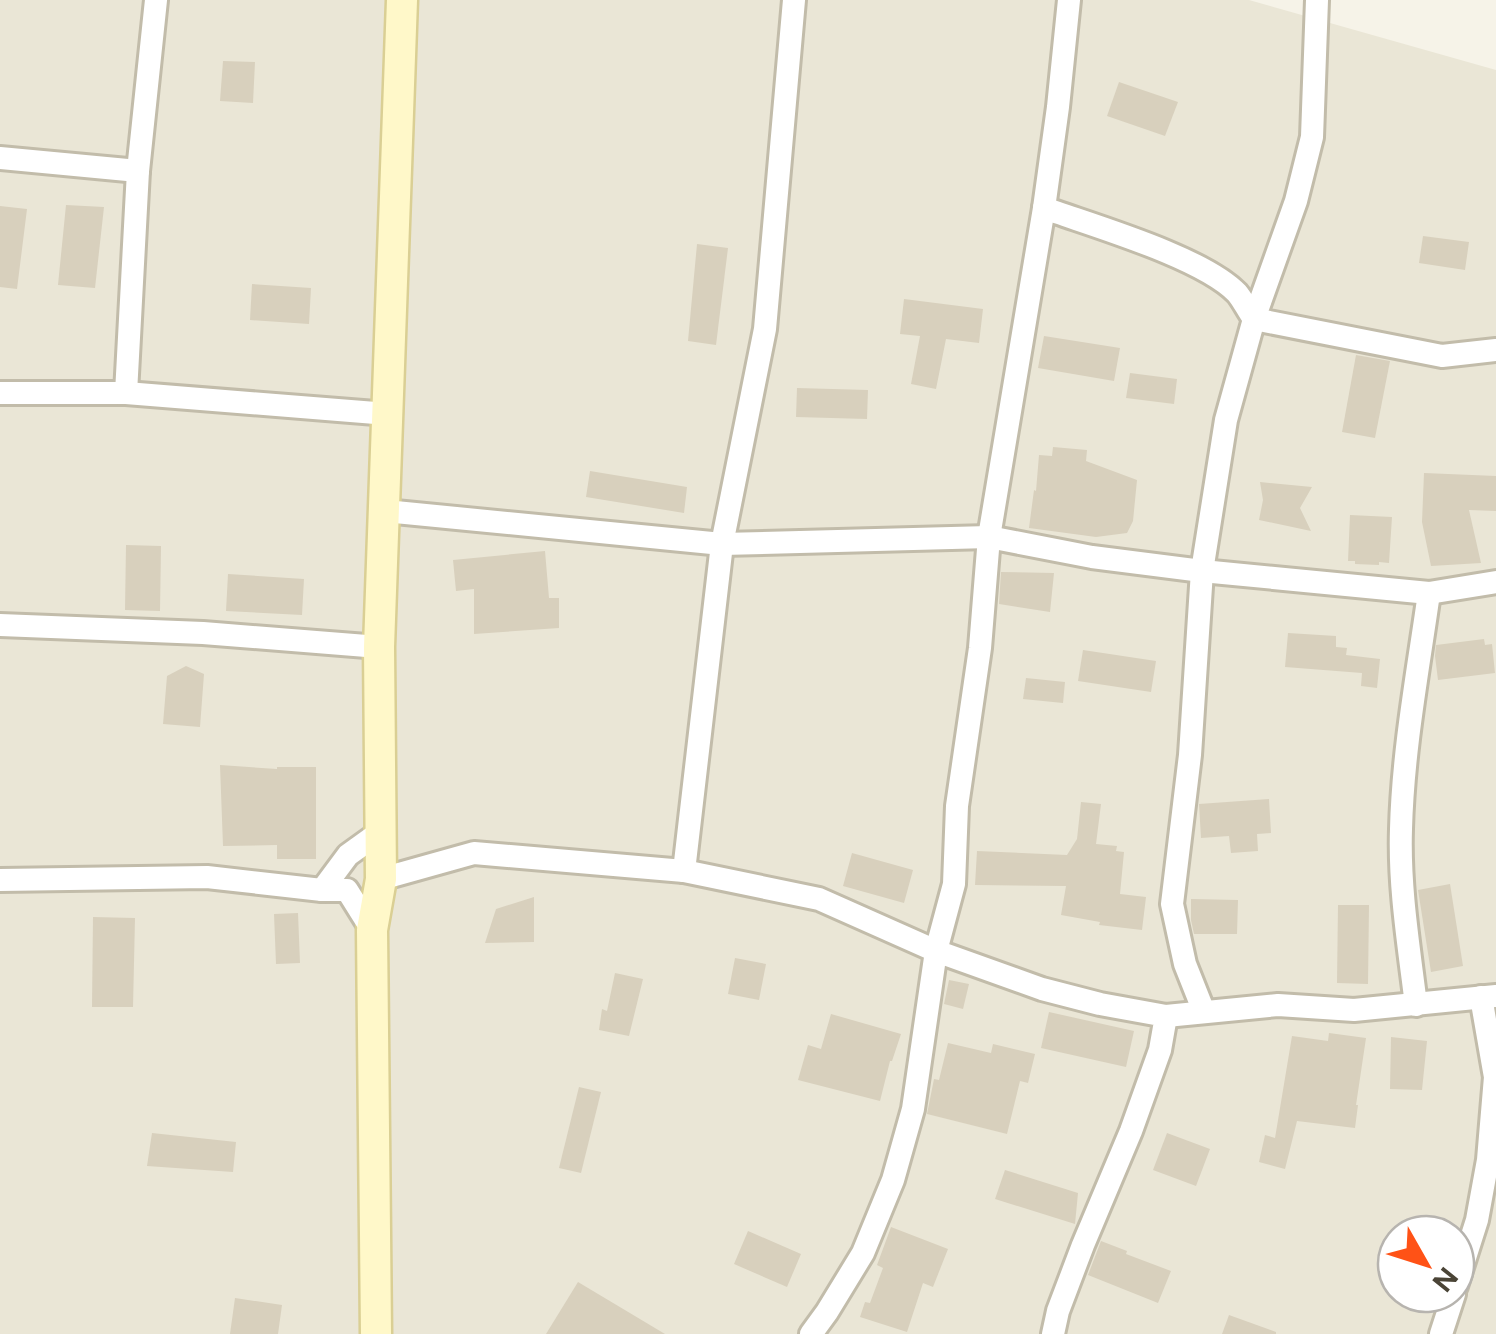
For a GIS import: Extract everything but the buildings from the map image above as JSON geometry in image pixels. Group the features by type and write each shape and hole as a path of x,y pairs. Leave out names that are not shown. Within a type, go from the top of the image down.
{"main road":[{"path":"376,1334 372,930 381,879 380,647 402,0"}],"street":[{"path":"126,393 138,171 156,0"},
{"path":"684,871 722,544 764,329 794,0"},
{"path":"810,1334 863,1253 893,1180 914,1109 936,951 954,884 957,806 980,648 989,536 1044,208 1068,0"},
{"path":"1204,1012 1186,964 1172,904 1190,755 1202,572 1226,420 1254,319 1296,201 1312,137 1317,0"},
{"path":"0,158 138,171"},
{"path":"1044,208 1165,252 1213,274 1237,293 1254,319 1442,356 1496,350"},
{"path":"0,393 126,393 388,414"},
{"path":"385,511 722,544 989,536 1202,572 1429,593 1496,582"},
{"path":"1416,1005 1403,900 1400,830 1429,593"},
{"path":"0,625 203,633 380,647"},
{"path":"322,890 348,855 380,832"},
{"path":"381,879 474,853 684,871 819,899 936,951 1042,988 1166,1016 1278,1006 1354,1010 1488,997 1495,1078 1488,1160 1476,1223"},
{"path":"0,880 207,877 347,890 372,930"},
{"path":"1053,1334 1082,1245 1131,1132 1160,1050 1166,1016"}],"shaded area":[{"path":"0,0 1249,0 1496,70 1496,1334 0,1334"}]}
